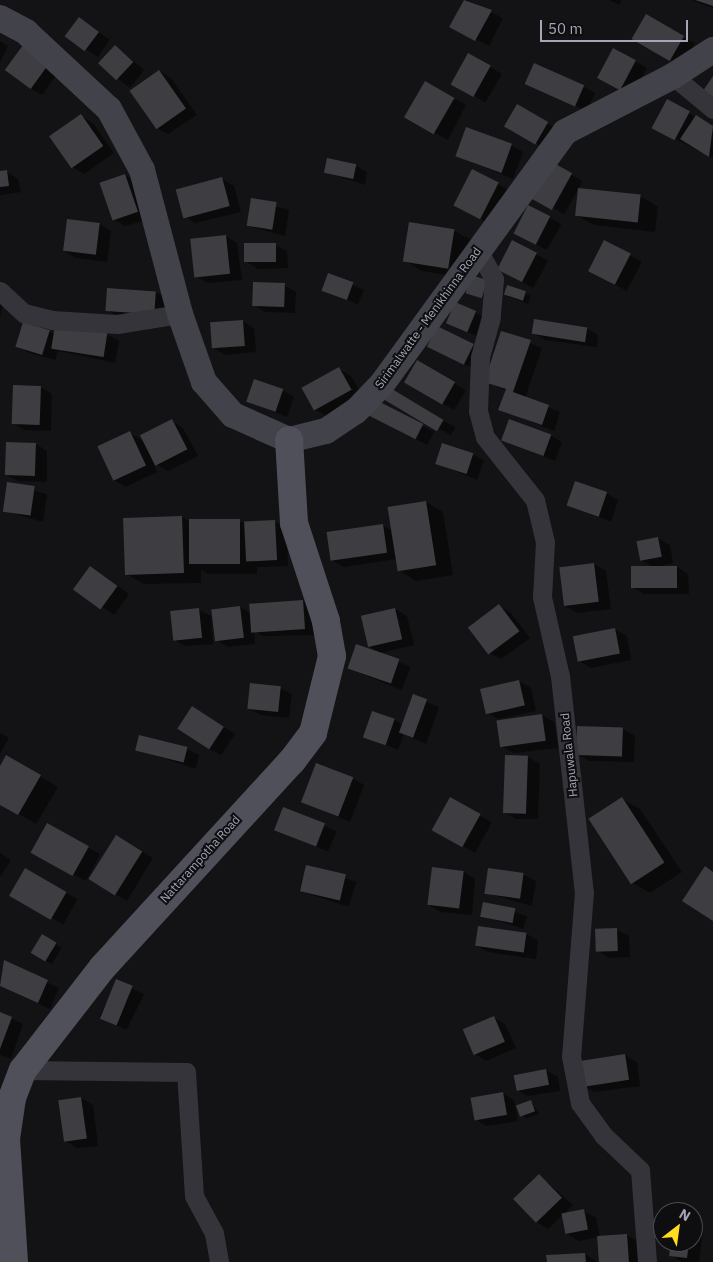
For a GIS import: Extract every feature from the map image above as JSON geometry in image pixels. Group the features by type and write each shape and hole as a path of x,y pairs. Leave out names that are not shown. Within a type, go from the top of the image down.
{"main road":[{"name":"Nattarampotha Road","path":"14,1262 6,1139 12,1098 23,1070 103,967 292,761 313,733 332,656 326,621 294,523 289,440"}],"street":[{"path":"0,18 26,32 109,109 142,170 180,314 204,382 217,398 251,426 289,440"},
{"name":"Sirimalwatte - Menikhinna Road","path":"289,440 326,431 356,411 382,384 565,132 673,76 713,50"},
{"path":"673,76 713,109"},
{"name":"Hapuwala Road","path":"478,250 494,279 491,317 480,357 478,411 485,437 535,500 545,542 542,597 560,676 584,892 571,1056 580,1103 602,1135 640,1170 647,1262"},
{"path":"0,290 24,313 52,320 117,324 180,314"},
{"path":"23,1070 186,1072 194,1196 214,1233 219,1262"}],"building":[{"path":"464,0 492,10 475,41 449,27"},
{"path":"695,0 713,0 713,6"},
{"path":"646,14 684,36 670,61 632,39"},
{"path":"79,17 99,32 85,51 65,36"},
{"path":"23,45 49,64 31,89 5,70"},
{"path":"115,45 133,62 116,80 98,63"},
{"path":"613,48 636,60 620,90 597,78"},
{"path":"468,53 491,66 473,97 451,84"},
{"path":"534,63 584,85 575,106 525,84"},
{"path":"159,70 186,109 156,129 130,91"},
{"path":"713,76 713,98 703,91"},
{"path":"425,81 454,98 433,134 404,117"},
{"path":"667,99 690,111 674,140 652,128"},
{"path":"517,104 548,122 535,145 504,127"},
{"path":"81,114 103,146 71,168 49,136"},
{"path":"696,115 713,126 709,157 680,139"},
{"path":"466,127 512,144 501,173 455,156"},
{"path":"327,158 356,164 353,179 324,173"},
{"path":"552,162 572,173 552,210 532,199"},
{"path":"472,169 499,183 480,219 453,206"},
{"path":"7,170 9,186 0,187 0,171"},
{"path":"125,174 138,212 112,221 99,183"},
{"path":"222,177 230,206 183,218 176,189"},
{"path":"578,188 641,195 638,222 575,216"},
{"path":"251,198 277,202 272,230 247,226"},
{"path":"528,205 550,216 536,245 513,234"},
{"path":"67,219 100,223 96,255 63,251"},
{"path":"409,222 454,229 448,269 403,262"},
{"path":"226,235 230,274 194,278 190,239"},
{"path":"512,240 537,253 522,282 497,269"},
{"path":"604,240 631,254 615,285 588,271"},
{"path":"244,243 276,243 276,262 244,262"},
{"path":"328,273 353,282 347,300 322,291"},
{"path":"471,275 487,280 482,298 465,293"},
{"path":"253,282 285,283 284,307 252,306"},
{"path":"507,285 526,291 523,301 504,295"},
{"path":"107,288 156,291 154,314 105,311"},
{"path":"455,302 476,311 467,332 446,323"},
{"path":"534,319 587,327 585,342 532,334"},
{"path":"243,320 245,346 212,348 210,322"},
{"path":"23,322 50,330 42,355 15,347"},
{"path":"55,325 107,333 104,357 51,349"},
{"path":"437,326 474,344 464,365 427,347"},
{"path":"501,331 531,340 513,392 549,405 542,425 498,410 506,389 484,382"},
{"path":"417,360 455,382 442,405 404,383"},
{"path":"339,367 352,390 314,411 301,388"},
{"path":"254,379 283,389 275,412 246,402"},
{"path":"13,385 41,386 40,425 12,424"},
{"path":"387,386 444,420 437,431 380,397"},
{"path":"376,400 423,424 416,439 368,415"},
{"path":"172,419 187,449 155,466 140,435"},
{"path":"509,419 551,434 543,456 501,441"},
{"path":"130,431 146,465 113,481 97,446"},
{"path":"6,442 36,443 35,476 5,475"},
{"path":"442,443 473,453 467,474 435,464"},
{"path":"575,481 607,492 599,517 567,506"},
{"path":"7,482 35,486 31,516 3,512"},
{"path":"426,501 436,565 398,571 387,507"},
{"path":"182,516 184,573 125,575 123,518"},
{"path":"189,519 240,519 240,564 189,564"},
{"path":"275,520 277,560 246,562 244,522"},
{"path":"383,524 387,553 331,561 327,532"},
{"path":"658,537 662,557 640,561 636,541"},
{"path":"594,563 599,602 564,606 559,567"},
{"path":"90,566 118,586 100,609 73,589"},
{"path":"631,566 677,566 677,588 631,588"},
{"path":"303,600 305,629 251,633 249,604"},
{"path":"499,604 519,631 488,655 468,627"},
{"path":"240,606 244,638 215,641 211,610"},
{"path":"199,608 202,638 173,641 170,611"},
{"path":"395,608 402,639 368,647 361,616"},
{"path":"615,628 620,654 578,662 573,636"},
{"path":"356,644 399,659 391,684 348,669"},
{"path":"519,680 525,705 486,714 480,689"},
{"path":"250,683 281,686 278,712 247,709"},
{"path":"413,694 427,699 413,738 399,733"},
{"path":"192,706 224,727 209,749 177,729"},
{"path":"372,711 395,719 386,745 363,737"},
{"path":"542,714 546,741 500,747 496,720"},
{"path":"577,726 623,728 622,757 576,755"},
{"path":"139,735 188,747 184,763 135,751"},
{"path":"6,755 41,775 18,815 0,805 0,766"},
{"path":"505,755 528,756 526,814 503,813"},
{"path":"316,763 353,777 338,817 301,802"},
{"path":"450,797 481,814 462,847 432,830"},
{"path":"622,797 664,862 631,884 588,819"},
{"path":"283,807 325,823 316,846 274,830"},
{"path":"47,823 89,846 72,876 31,853"},
{"path":"116,835 142,851 115,896 88,879"},
{"path":"306,865 346,874 340,901 300,891"},
{"path":"705,866 713,872 713,921 682,901"},
{"path":"432,867 464,871 459,909 427,905"},
{"path":"25,868 67,892 51,920 9,896"},
{"path":"488,868 524,873 520,899 484,894"},
{"path":"483,902 515,908 513,923 480,917"},
{"path":"478,926 527,933 524,953 475,946"},
{"path":"617,928 618,951 596,952 595,929"},
{"path":"42,934 57,943 45,962 31,953"},
{"path":"4,960 48,980 38,1003 0,986"},
{"path":"116,979 133,986 117,1026 100,1019"},
{"path":"0,1012 12,1017 0,1049"},
{"path":"494,1016 505,1042 474,1055 463,1029"},
{"path":"625,1054 629,1080 583,1087 579,1061"},
{"path":"546,1069 549,1085 517,1091 514,1075"},
{"path":"503,1092 507,1115 474,1120 471,1098"},
{"path":"81,1097 87,1139 64,1142 58,1100"},
{"path":"531,1100 535,1111 520,1117 516,1105"},
{"path":"539,1174 562,1198 536,1223 513,1199"},
{"path":"584,1209 588,1230 565,1234 561,1213"},
{"path":"627,1234 629,1262 599,1262 597,1236"},
{"path":"670,1252 688,1252 687,1258 669,1256"},
{"path":"585,1253 586,1262 547,1262 546,1255"}]}
